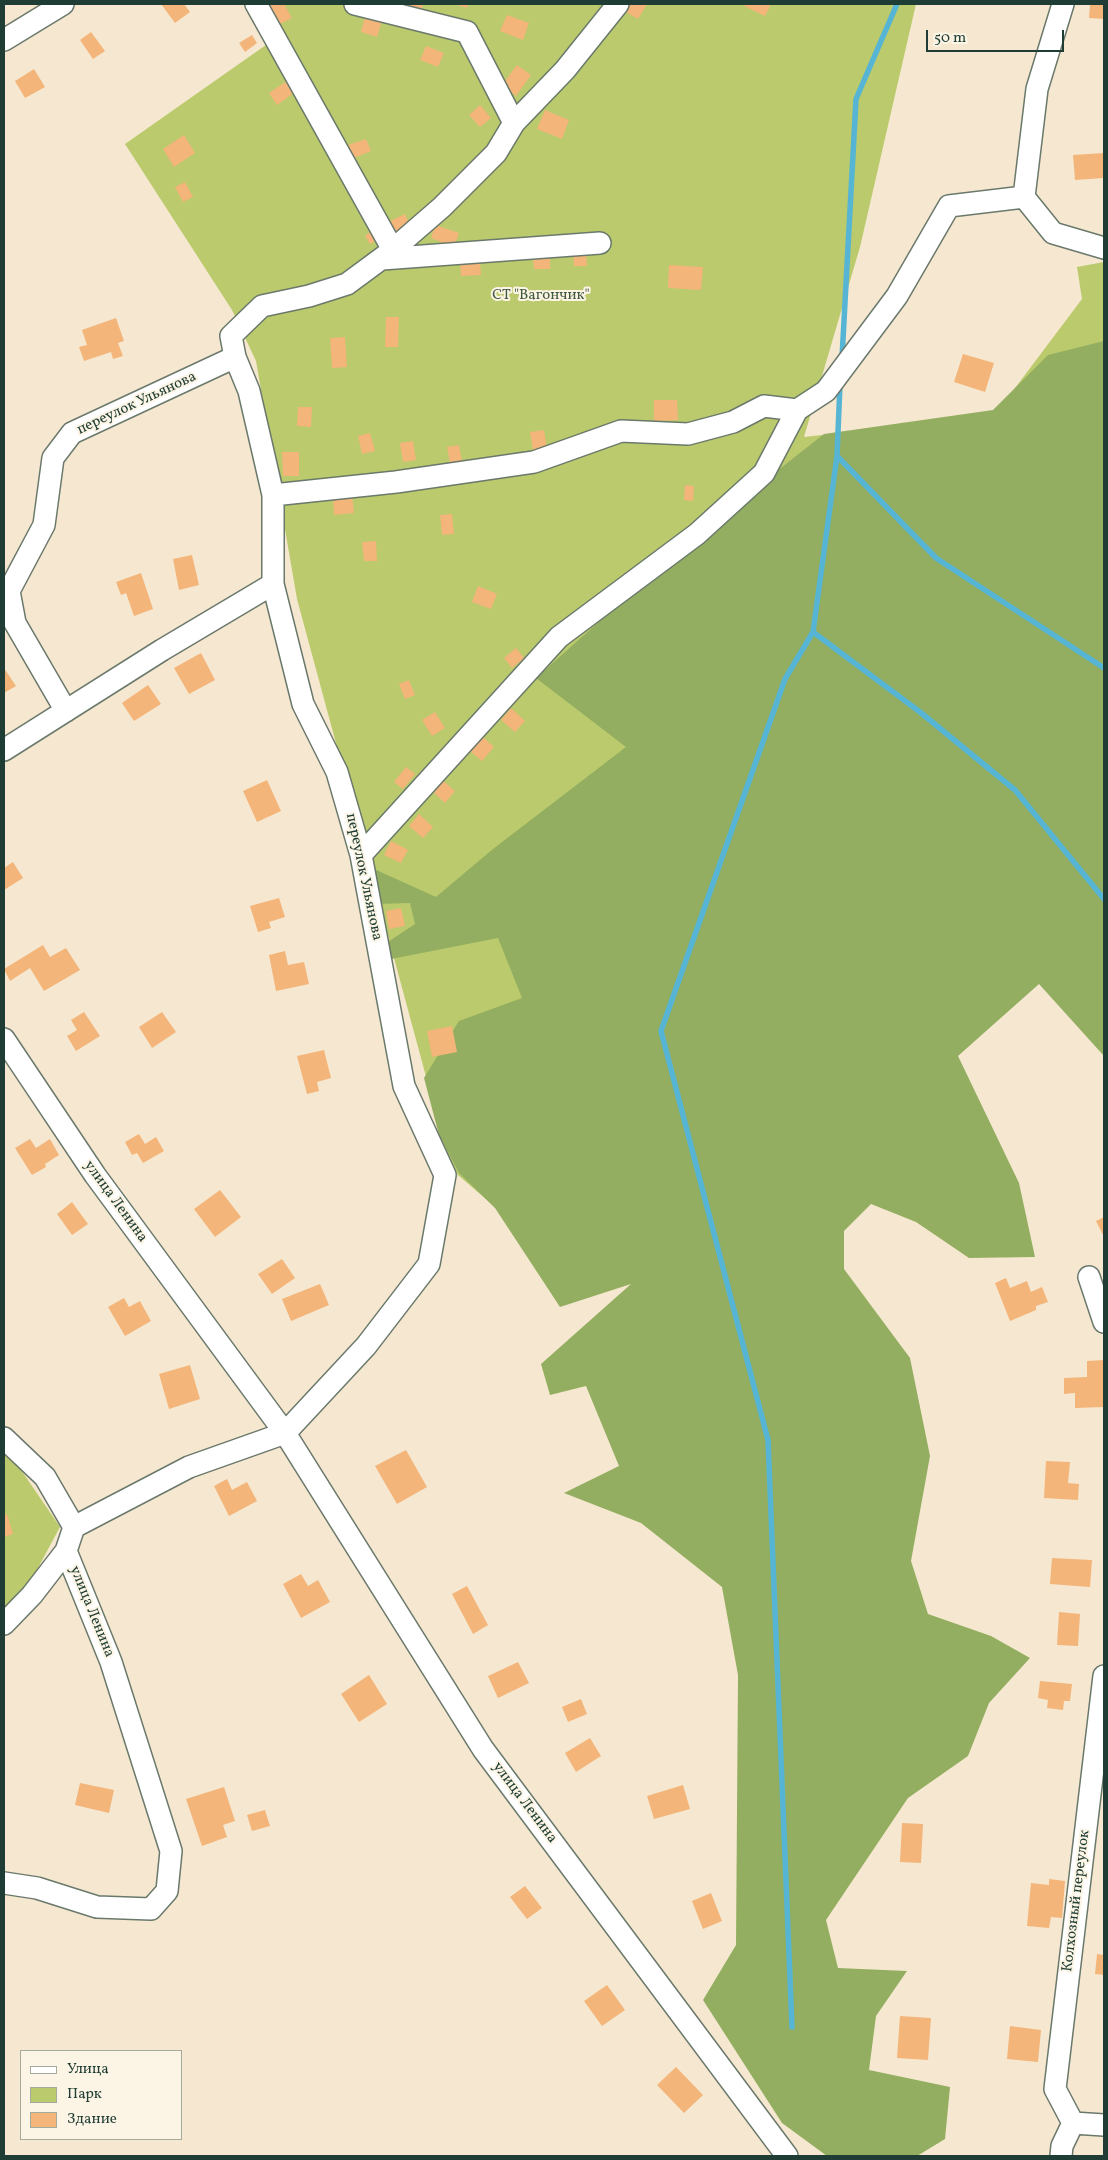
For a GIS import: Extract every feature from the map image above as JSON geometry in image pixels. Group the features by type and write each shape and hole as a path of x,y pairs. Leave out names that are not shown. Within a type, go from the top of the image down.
{"street":[{"path":"4,40 63,4"},
{"path":"256,4 387,254"},
{"path":"355,4 467,32 514,123"},
{"path":"387,254 442,207 496,153 514,123 565,70 618,4"},
{"path":"1063,4 1037,89 1024,197 1053,233 1104,248"},
{"path":"361,855 559,637 697,534 764,473 797,410 826,391 897,296 948,206 1024,197"},
{"path":"387,254 600,243"},
{"name":"переулок Ульянова","path":"285,1434 366,1346 429,1264 445,1175 404,1086 361,855 337,772 303,704 273,584 272,495 249,391 236,357 231,336 262,306 309,296 347,284 387,254"},
{"name":"переулок Ульянова","path":"66,711 15,623 9,591 44,525 53,458 72,433 236,357"},
{"path":"272,495 396,482 534,462 621,431 688,434 733,422 764,406 797,410"},
{"path":"4,750 162,650 273,584"},
{"name":"улица Ленина","path":"4,1038 95,1176 285,1434 483,1748 787,2156"},
{"path":"1089,1278 1104,1322"},
{"path":"4,1438 45,1477 74,1527 189,1467 285,1434"},
{"name":"улица Ленина","path":"4,1884 37,1888 97,1907 142,1909 151,1909 167,1891 171,1850 111,1662 66,1551 74,1527"},
{"path":"4,1624 32,1595 66,1551"},
{"name":"Колхозный переулок","path":"1073,2123 1055,2088 1104,1676"},
{"path":"1061,2156 1062,2146 1073,2123 1104,2125"}],"green space":[{"name":"СТ \"Вагончик\"","path":"268,4 916,4 860,247 804,437 994,416 1082,299 1077,267 1104,262 1104,734 573,1274 451,1169 297,599 256,361 232,310 125,144 283,33"},
{"path":"1104,341 1104,1056 1039,984 958,1056 1019,1183 1035,1257 969,1258 916,1222 871,1204 844,1231 844,1269 910,1358 930,1456 911,1561 928,1614 991,1636 1030,1658 989,1703 968,1756 908,1798 826,1920 838,1968 907,1971 876,2016 869,2070 950,2087 945,2139 917,2156 827,2156 782,2123 703,2000 736,1945 738,1675 722,1587 641,1523 564,1493 619,1466 586,1386 550,1395 541,1364 631,1284 560,1307 495,1208 459,1173 439,1135 424,1078 459,1021 522,998 498,938 386,960 385,944 415,924 410,903 375,904 363,864 436,897 493,849 626,747 536,678 697,534 824,434 993,410 1048,355"},
{"path":"4,1445 60,1527 4,1631"}],"building":[{"path":"161,4 184,4 190,12 175,23"},
{"path":"284,4 292,18 280,24 269,6"},
{"path":"411,4 423,4 422,9 410,8"},
{"path":"454,4 468,4 467,8"},
{"path":"630,4 647,4 638,19 626,12"},
{"path":"745,4 771,4 765,16 744,6"},
{"path":"1090,4 1104,4 1104,19 1089,18"},
{"path":"507,15 529,23 523,40 500,31"},
{"path":"365,16 382,21 377,37 361,32"},
{"path":"91,32 105,51 93,59 80,40"},
{"path":"252,35 257,43 245,52 239,43"},
{"path":"426,46 444,53 438,67 420,60"},
{"path":"517,65 531,75 516,96 502,85"},
{"path":"34,69 45,87 25,98 15,81"},
{"path":"287,81 295,92 277,105 269,93"},
{"path":"480,105 491,118 480,127 469,115"},
{"path":"545,110 569,120 562,139 537,129"},
{"path":"184,135 195,153 174,167 163,149"},
{"path":"366,139 371,151 354,158 348,145"},
{"path":"1104,153 1104,178 1075,180 1073,155"},
{"path":"185,182 193,197 183,202 175,187"},
{"path":"405,214 410,226 395,233 390,221"},
{"path":"435,225 459,233 454,247 431,238"},
{"path":"374,229 380,238 370,244 365,236"},
{"path":"586,251 587,266 574,266 573,252"},
{"path":"533,256 550,256 550,269 534,269"},
{"path":"460,261 480,261 481,275 461,276"},
{"path":"669,265 703,267 701,290 668,288"},
{"path":"386,317 399,317 398,347 385,347"},
{"path":"116,318 124,341 118,343 123,356 113,359 111,352 84,361 79,347 87,345 82,330"},
{"path":"345,337 347,367 332,368 330,338"},
{"path":"963,354 994,363 985,392 954,382"},
{"path":"654,400 677,400 678,420 654,421"},
{"path":"298,407 312,407 311,427 297,426"},
{"path":"544,430 547,449 533,451 530,432"},
{"path":"370,433 375,451 362,454 358,436"},
{"path":"413,441 416,460 403,462 400,443"},
{"path":"459,445 463,466 451,468 447,447"},
{"path":"282,452 299,452 299,476 283,476"},
{"path":"685,485 694,486 693,501 684,500"},
{"path":"352,495 354,513 334,515 333,497"},
{"path":"452,514 454,534 442,535 440,515"},
{"path":"376,541 377,561 364,561 362,542"},
{"path":"192,555 199,585 179,590 173,559"},
{"path":"141,573 153,609 134,616 126,593 121,595 116,582"},
{"path":"478,586 497,594 491,609 472,602"},
{"path":"516,648 524,658 512,668 504,658"},
{"path":"201,653 215,680 189,694 174,668"},
{"path":"4,668 16,686 4,693"},
{"path":"409,680 415,695 405,699 399,684"},
{"path":"148,685 161,704 134,721 122,703"},
{"path":"511,708 525,721 515,732 501,720"},
{"path":"435,712 445,728 432,736 422,720"},
{"path":"483,737 494,747 482,761 470,751"},
{"path":"406,767 415,774 403,789 394,782"},
{"path":"441,779 455,791 445,803 431,790"},
{"path":"267,780 281,811 257,822 243,791"},
{"path":"419,814 433,827 423,838 409,826"},
{"path":"391,841 408,850 401,863 384,855"},
{"path":"13,862 23,878 4,890 4,868"},
{"path":"279,898 285,917 269,922 271,928 258,932 250,906"},
{"path":"401,908 405,926 389,929 386,911"},
{"path":"43,945 50,957 66,948 80,970 44,991 30,968 10,981 4,969"},
{"path":"285,951 288,965 304,962 309,984 276,991 269,955"},
{"path":"84,1012 100,1036 76,1051 67,1036 77,1030 71,1020"},
{"path":"162,1012 176,1032 152,1048 139,1027"},
{"path":"452,1026 457,1052 432,1057 427,1031"},
{"path":"324,1050 331,1078 317,1082 319,1091 307,1094 297,1056"},
{"path":"139,1134 145,1144 156,1137 164,1151 143,1163 137,1153 132,1155 125,1142"},
{"path":"30,1139 36,1148 50,1139 59,1155 45,1164 46,1167 32,1175 15,1148"},
{"path":"220,1190 241,1217 215,1237 194,1209"},
{"path":"72,1202 88,1224 72,1235 57,1214"},
{"path":"1104,1217 1104,1237 1096,1221"},
{"path":"282,1259 295,1278 272,1294 258,1274"},
{"path":"1006,1278 1010,1288 1027,1281 1031,1292 1042,1287 1048,1302 1036,1306 1036,1310 1010,1321 995,1283"},
{"path":"320,1284 329,1305 291,1321 282,1299"},
{"path":"124,1298 129,1307 140,1301 151,1321 125,1336 108,1307"},
{"path":"1104,1360 1104,1407 1075,1408 1075,1393 1064,1394 1064,1378 1087,1377 1087,1361"},
{"path":"190,1365 200,1399 169,1409 159,1374"},
{"path":"406,1450 427,1487 397,1504 375,1466"},
{"path":"1046,1461 1070,1462 1068,1483 1079,1484 1078,1500 1044,1498"},
{"path":"227,1479 232,1490 247,1482 257,1501 229,1516 214,1486"},
{"path":"7,1514 13,1534 4,1537 4,1515"},
{"path":"1052,1558 1092,1560 1090,1587 1050,1584"},
{"path":"301,1574 308,1586 318,1580 330,1602 301,1618 283,1584"},
{"path":"467,1586 488,1625 473,1634 452,1594"},
{"path":"1059,1612 1080,1614 1078,1646 1057,1645"},
{"path":"518,1662 529,1683 498,1698 488,1676"},
{"path":"369,1675 387,1704 359,1722 341,1694"},
{"path":"1040,1681 1072,1684 1070,1701 1064,1701 1063,1710 1047,1708 1048,1700 1038,1698"},
{"path":"581,1699 587,1714 568,1722 562,1707"},
{"path":"590,1738 601,1756 576,1772 565,1753"},
{"path":"80,1783 114,1790 109,1813 75,1805"},
{"path":"683,1785 690,1809 654,1819 647,1796"},
{"path":"224,1787 235,1821 223,1825 227,1837 202,1846 186,1799"},
{"path":"265,1810 270,1826 252,1831 247,1815"},
{"path":"902,1823 923,1824 921,1863 900,1862"},
{"path":"1049,1879 1065,1881 1062,1918 1051,1917 1049,1928 1027,1926 1031,1883 1049,1885"},
{"path":"525,1886 542,1908 527,1919 510,1897"},
{"path":"711,1893 722,1921 703,1929 692,1901"},
{"path":"1097,1954 1104,1955 1104,1975 1095,1974"},
{"path":"607,1985 625,2010 602,2026 584,2001"},
{"path":"900,2016 931,2018 928,2060 897,2058"},
{"path":"1010,2026 1041,2030 1038,2062 1007,2059"},
{"path":"676,2067 703,2095 684,2113 657,2085"}],"waterway":[{"path":"842,358 856,99 897,4"},
{"path":"792,2027 768,1440 661,1031 785,679 813,632 837,456 840,384"},
{"path":"837,456 936,558 1104,668"},
{"path":"813,632 920,712 1015,790 1104,899"}]}
